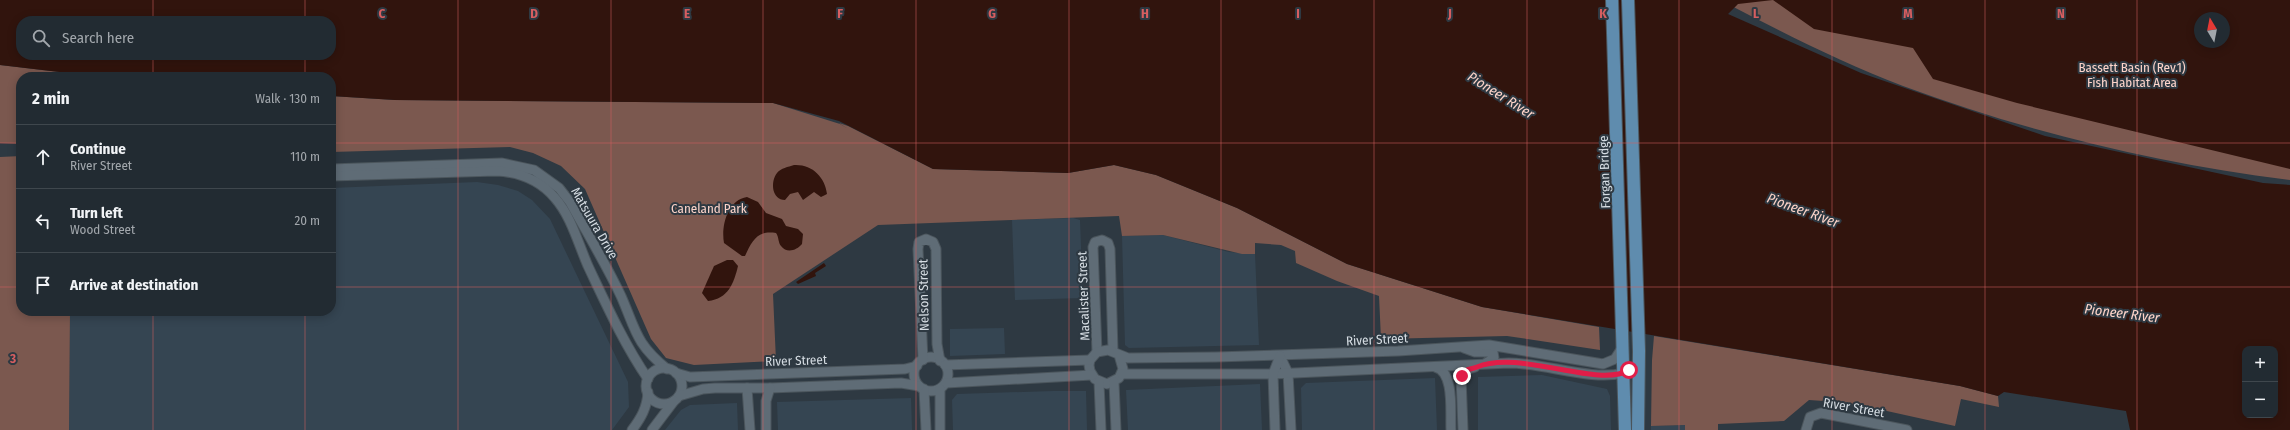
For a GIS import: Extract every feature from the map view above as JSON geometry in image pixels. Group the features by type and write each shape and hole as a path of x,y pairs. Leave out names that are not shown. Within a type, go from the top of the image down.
{"main road":[{"name":"Forgan Bridge","path":"1612,0 1623,342 1624,430"},
{"path":"1628,0 1638,346 1637,429"},
{"path":"1623,373 1634,365 1638,346"}],"street":[{"name":"Matsuura Drive","path":"336,169 502,163 534,170 559,188 570,202 621,296 631,324 642,344 651,356 667,369"},
{"name":"Matsuura Drive","path":"336,176 496,171 511,172 529,178 543,186 562,207 628,346 648,379"},
{"name":"Nelson Street","path":"920,363 918,249 919,242 926,239 933,242 936,249 937,344 943,363"},
{"name":"Macalister Street","path":"1097,352 1093,247 1095,242 1102,240 1108,243 1110,249 1116,353"},
{"path":"1096,299 1112,299"},
{"name":"River Street","path":"1116,353 1128,358 1280,356 1496,345 1604,364 1617,357 1623,342"},
{"path":"1461,346 1475,352 1494,352 1494,358 1485,364 1465,370 1461,377 1463,430"},
{"path":"1102,350 1116,353 1123,364 1122,374 1114,382 1107,384 1099,382 1092,375 1090,371 1090,360 1097,352 1102,350"},
{"path":"1280,356 1288,373 1291,430"},
{"path":"1275,430 1273,374 1280,356"},
{"path":"926,430 921,388 914,376 920,363 931,358 943,363 1090,360"},
{"name":"River Street","path":"676,373 690,377 905,369 920,363"},
{"path":"940,430 943,386 948,374 943,363"},
{"path":"1122,374 1273,374 1485,364 1536,365 1603,376 1623,373"},
{"path":"1429,366 1442,368 1449,378 1451,430"},
{"path":"632,430 640,420 647,404 648,379 656,371 667,369 676,373 682,387 677,399 652,430"},
{"path":"921,388 929,391 943,386 1092,375"},
{"path":"1099,382 1101,430"},
{"path":"1114,382 1116,430"},
{"name":"River Street","path":"677,399 703,389 901,383 921,388"},
{"path":"747,388 750,430"},
{"path":"766,430 766,400 770,388"},
{"path":"648,392 659,403 677,399"},
{"path":"1274,400 1281,395 1289,399"},
{"name":"River Street","path":"1806,429 1811,416 1817,413 1907,430"}],"shaded area":[{"path":"477,182 498,185 518,191 532,200 550,219 628,382 629,407 612,430 69,430 70,316 336,316 336,188"},
{"path":"1073,218 1080,220 1083,298 1015,300 1012,220"},
{"path":"1163,235 1229,252 1255,254 1259,345 1129,348 1125,345 1122,236"},
{"path":"1004,328 1005,354 950,356 950,329"},
{"path":"1542,375 1607,389 1610,396 1611,430 1478,430 1478,377"},
{"path":"1435,378 1437,430 1302,430 1301,388 1306,383"},
{"path":"1260,384 1262,430 1128,430 1126,390"},
{"path":"1086,391 1087,430 953,430 952,400 957,394"},
{"path":"911,398 912,430 778,430 777,402"},
{"path":"737,403 738,430 665,430 681,410 690,405"},
{"path":"1685,425 1685,430 1651,430 1651,426"}],"green space":[{"name":"Bassett Basin (Rev.1) Fish Habitat Area","path":"1720,0 2290,0 2290,180 2192,165 2045,132 1950,103 1903,86 1810,46"},
{"path":"0,65 60,72 16,72 16,144 0,143"},
{"name":"Caneland Park","path":"336,96 395,100 773,103 840,124 848,129 839,123 848,126 933,169 1068,173 1114,165 1156,175 1237,208 1347,264 1482,307 1599,327 1600,350 1507,336 1381,339 1379,296 1337,281 1296,263 1295,251 1281,245 1255,243 1255,254 1242,254 1163,235 1122,236 1119,216 878,225 773,294 776,361 694,365 666,358 651,339 585,189 561,166 533,153 510,147 336,152"},
{"path":"16,156 16,316 70,316 69,430 0,430 0,157"},
{"path":"1654,336 1960,386 1998,396 1999,407 1961,399 1955,426 1864,406 1809,400 1784,421 1718,424 1718,430 1685,430 1685,425 1651,426"}],"water":[{"name":"Pioneer River","path":"0,0 1773,0 1738,4 1728,14 1861,73 2045,136 2263,183 2290,185 2290,430 2130,430 2126,411 2004,392 1998,396 1960,386 1482,307 1347,264 1237,208 1156,175 1114,165 1068,173 933,169 839,121 773,103 395,100 336,96 336,72 60,72 0,65"},
{"name":"Bassett Basin (Rev.1) Fish Habitat Area","path":"1773,0 2290,0 2290,169 2017,103 1933,79 1913,48 1814,29"},
{"path":"794,165 801,165 812,169 824,182 827,194 821,197 814,192 803,200 798,192 790,194 785,200 777,197 774,190 773,181 777,173 780,170"},
{"path":"747,197 758,202 766,213 782,219 786,226 798,229 803,234 802,244 795,249 786,250 780,245 776,233 764,233 753,241 745,256 742,256 724,243 723,237 725,222 730,209 740,199"},
{"path":"727,260 733,260 738,266 732,284 721,297 708,301 702,293 714,266"},
{"path":"824,263 826,266 815,273 816,276 798,284 796,282"}],"route":[{"path":"1462,376 1467,369 1481,364 1517,363 1555,367 1605,376 1616,375 1629,370"}]}
